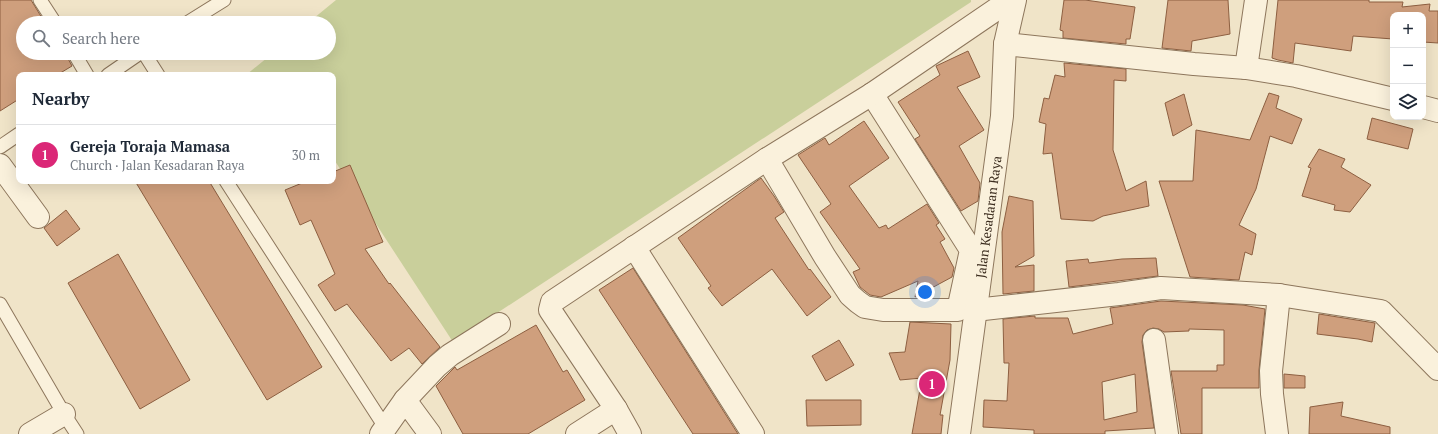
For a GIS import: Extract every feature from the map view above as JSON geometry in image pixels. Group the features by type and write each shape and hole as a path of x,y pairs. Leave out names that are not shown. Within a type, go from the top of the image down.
{"street":[{"path":"630,434 616,409 550,310 552,302 767,159 872,94 1010,0"},
{"name":"Jalan Kesadaran Raya","path":"959,434 1002,116 1005,44 1015,0"},
{"path":"1246,68 1256,0"},
{"path":"1005,44 1246,68 1296,76 1390,98"},
{"path":"767,159 825,257 850,295 858,302 865,307 883,310 958,310 971,250 872,94"},
{"path":"1426,108 1438,111"},
{"path":"0,165 38,217"},
{"path":"634,247 753,434"},
{"path":"975,310 1161,288 1279,294 1380,311 1438,369"},
{"path":"1278,434 1272,394 1271,371 1279,294"},
{"path":"383,431 405,400 437,366 499,324"},
{"path":"1154,340 1166,434"},
{"path":"405,400 430,434"},
{"path":"577,434 616,409"},
{"path":"30,434 64,414"}],"lane":[{"path":"40,0 50,16"},
{"path":"199,16 224,0"},
{"path":"78,60 85,72"},
{"path":"112,72 130,60"},
{"path":"148,60 156,72"},
{"path":"0,147 16,136"},
{"path":"228,184 383,431"},
{"path":"0,304 77,434"}],"green space":[{"path":"336,0 971,0 971,2 453,342 336,163 336,72 250,72 264,60 336,60 336,16 317,16"}],"building":[{"path":"0,0 31,0 41,16 16,16 16,60 69,60 72,66 62,72 16,72 16,101 0,111"},
{"path":"1064,0 1085,0 1135,7 1130,39 1126,39 1126,44 1063,38 1063,31 1060,30"},
{"path":"1168,0 1228,0 1230,34 1192,41 1191,51 1162,48"},
{"path":"1278,0 1369,0 1369,2 1403,2 1402,7 1430,4 1429,11 1438,11 1438,43 1426,42 1426,12 1390,12 1390,39 1353,36 1351,51 1295,43 1293,63 1272,58"},
{"path":"968,51 980,77 957,87 984,130 959,146 980,183 978,201 961,211 915,139 920,136 898,102 940,75 936,66"},
{"path":"1064,63 1126,69 1126,81 1114,80 1113,150 1126,191 1146,181 1149,206 1103,216 1093,221 1061,219 1052,153 1043,154 1046,124 1039,122 1044,98 1049,99 1055,75 1065,77"},
{"path":"1269,93 1279,96 1276,108 1302,119 1292,144 1270,136 1256,189 1239,225 1256,234 1252,255 1245,252 1239,280 1190,277 1159,181 1193,181 1196,130 1250,140"},
{"path":"1184,94 1192,125 1173,136 1165,103"},
{"path":"1372,118 1413,129 1408,149 1367,139"},
{"path":"864,121 889,158 849,186 879,228 886,225 888,229 927,204 939,223 936,225 945,239 940,242 954,268 952,277 915,297 918,281 881,297 870,295 860,287 853,272 860,269 820,212 831,204 798,155 825,138 829,145"},
{"path":"1319,149 1345,159 1341,167 1371,185 1350,212 1334,210 1335,205 1302,196 1311,168 1308,167"},
{"path":"350,165 383,242 365,249 389,284 390,283 440,347 422,364 409,348 391,361 347,304 335,311 318,285 335,274 311,220 300,225 285,190 300,184 336,184 336,171"},
{"path":"761,178 784,212 775,218 809,270 810,269 831,297 807,316 772,269 722,306 708,288 711,286 678,238"},
{"path":"137,184 211,184 322,367 267,400"},
{"path":"1009,196 1033,201 1034,256 1015,267 1034,265 1034,291 1003,294 1002,232"},
{"path":"66,210 80,229 57,246 44,228"},
{"path":"118,254 190,380 140,409 68,283"},
{"path":"1156,258 1158,276 1069,287 1066,261 1088,259 1089,263 1122,259"},
{"path":"633,268 738,434 693,434 599,290"},
{"path":"1161,301 1243,305 1265,309 1259,370 1259,388 1202,388 1202,434 1181,434 1171,371 1217,371 1217,365 1224,365 1224,330 1189,329 1189,331 1164,332 1153,328 1147,330 1143,335 1142,342 1154,428 1105,431 1105,434 1034,434 1034,430 983,427 984,400 1007,401 1009,363 1004,363 1003,319 1035,316 1035,318 1068,318 1073,334 1113,324 1110,308","holes":["1135,374 1137,412 1104,420 1102,382"]},
{"path":"1319,314 1375,323 1372,342 1317,334"},
{"path":"910,322 951,324 950,360 940,415 943,415 941,434 912,434 922,378 900,380 889,353 905,352"},
{"path":"536,325 563,372 567,370 585,400 528,434 463,434 436,386 455,367 457,370"},
{"path":"839,340 854,365 826,381 812,356"},
{"path":"1284,374 1305,376 1305,388 1284,388"},
{"path":"806,400 861,400 861,425 807,426"},
{"path":"1343,402 1341,416 1390,427 1390,434 1309,434 1310,407"}],"place":[{"name":"Gereja Toraja Mamasa","path":"932,384"}]}
